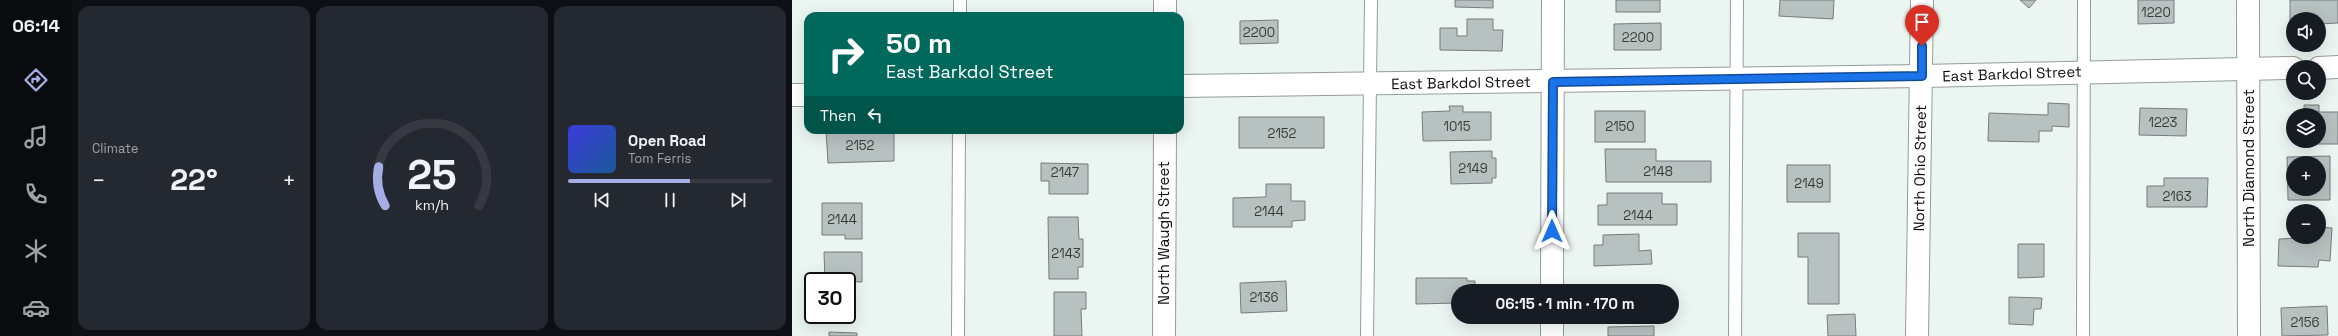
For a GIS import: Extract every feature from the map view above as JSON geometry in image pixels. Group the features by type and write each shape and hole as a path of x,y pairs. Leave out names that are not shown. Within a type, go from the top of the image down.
{"street":[{"path":"1165,0 1165,12"},
{"path":"1552,284 1553,0"},
{"name":"North Ohio Street","path":"1917,336 1922,0"},
{"name":"North Diamond Street","path":"2248,0 2249,336"},
{"name":"East Barkdol Street","path":"1184,86 1922,76 2286,68"},
{"path":"2326,68 2338,68"},
{"path":"792,95 804,95"},
{"name":"North Waugh Street","path":"1164,336 1165,134"},
{"path":"1552,324 1552,336"}],"lane":[{"path":"960,0 960,12"},
{"path":"1367,336 1371,0"},
{"path":"1735,336 1737,0"},
{"path":"2083,336 2084,0"},
{"path":"958,336 959,134"}],"building":[{"path":"1455,0 1493,0 1493,8 1455,7"},
{"path":"1616,0 1660,0 1660,12 1616,12"},
{"path":"1780,0 1834,0 1833,19 1779,16"},
{"path":"2020,0 2036,0 2029,8"},
{"path":"2138,0 2174,0 2174,23 2138,24"},
{"path":"2290,0 2338,0 2338,23 2326,24 2326,12 2290,12"},
{"path":"1467,19 1493,19 1493,30 1503,30 1502,51 1440,50 1440,28 1457,28 1457,36 1467,36"},
{"path":"1278,20 1278,43 1240,44 1240,21"},
{"path":"1661,23 1661,50 1614,50 1614,24"},
{"path":"2048,103 2069,104 2069,127 2052,126 2052,131 2039,131 2039,142 1988,141 1989,113 2048,115"},
{"path":"2304,105 2319,105 2319,108 2304,108"},
{"path":"1449,106 1463,106 1463,112 1491,112 1491,140 1423,141 1422,112 1450,111"},
{"path":"2140,108 2187,109 2186,136 2139,135"},
{"path":"1595,111 1645,111 1645,142 1595,142"},
{"path":"2326,112 2338,112 2338,144 2326,144"},
{"path":"1239,117 1324,117 1324,148 1239,148"},
{"path":"826,134 894,134 894,161 828,163"},
{"path":"1605,149 1656,149 1656,161 1711,161 1711,182 1606,182"},
{"path":"1492,151 1492,158 1496,158 1496,178 1492,178 1492,183 1451,184 1450,152"},
{"path":"2326,156 2330,156 2330,200 2288,200 2288,196 2326,196"},
{"path":"1041,163 1088,164 1088,194 1049,194 1049,181 1041,181"},
{"path":"1787,165 1830,165 1830,202 1787,202"},
{"path":"2164,178 2208,178 2207,207 2147,207 2147,186 2164,186"},
{"path":"1266,184 1291,184 1291,201 1305,201 1305,220 1292,221 1292,227 1233,227 1233,198 1266,197"},
{"path":"1607,193 1662,193 1662,204 1677,204 1677,225 1598,225 1598,205 1607,205"},
{"path":"822,203 862,203 862,239 845,239 845,235 822,235"},
{"path":"1048,217 1078,217 1079,239 1083,239 1083,267 1078,267 1078,279 1049,279"},
{"path":"2326,228 2332,228 2330,261 2319,260 2318,267 2278,266 2279,239 2286,239 2286,244 2326,244"},
{"path":"1798,233 1839,233 1839,304 1808,304 1808,257 1798,257"},
{"path":"1639,234 1639,251 1651,250 1652,264 1594,266 1594,245 1603,245 1603,235"},
{"path":"2018,244 2044,244 2044,277 2018,278"},
{"path":"824,252 862,252 862,282 856,282 856,272 825,272"},
{"path":"1416,278 1467,278 1467,281 1475,281 1475,284 1451,284 1451,303 1416,304"},
{"path":"1286,281 1287,311 1241,313 1240,283"},
{"path":"1054,292 1086,292 1086,309 1081,309 1082,336 1054,336"},
{"path":"2009,297 2042,298 2041,309 2034,309 2033,325 2009,324"},
{"path":"2327,306 2328,335 2282,336 2281,308"},
{"path":"1855,314 1856,336 1828,336 1827,315"},
{"path":"1654,326 1654,336 1608,336 1608,327"},
{"path":"829,332 857,333 857,336 829,336"}],"route":[{"path":"1552,231 1553,82 1922,76 1922,46"}]}
